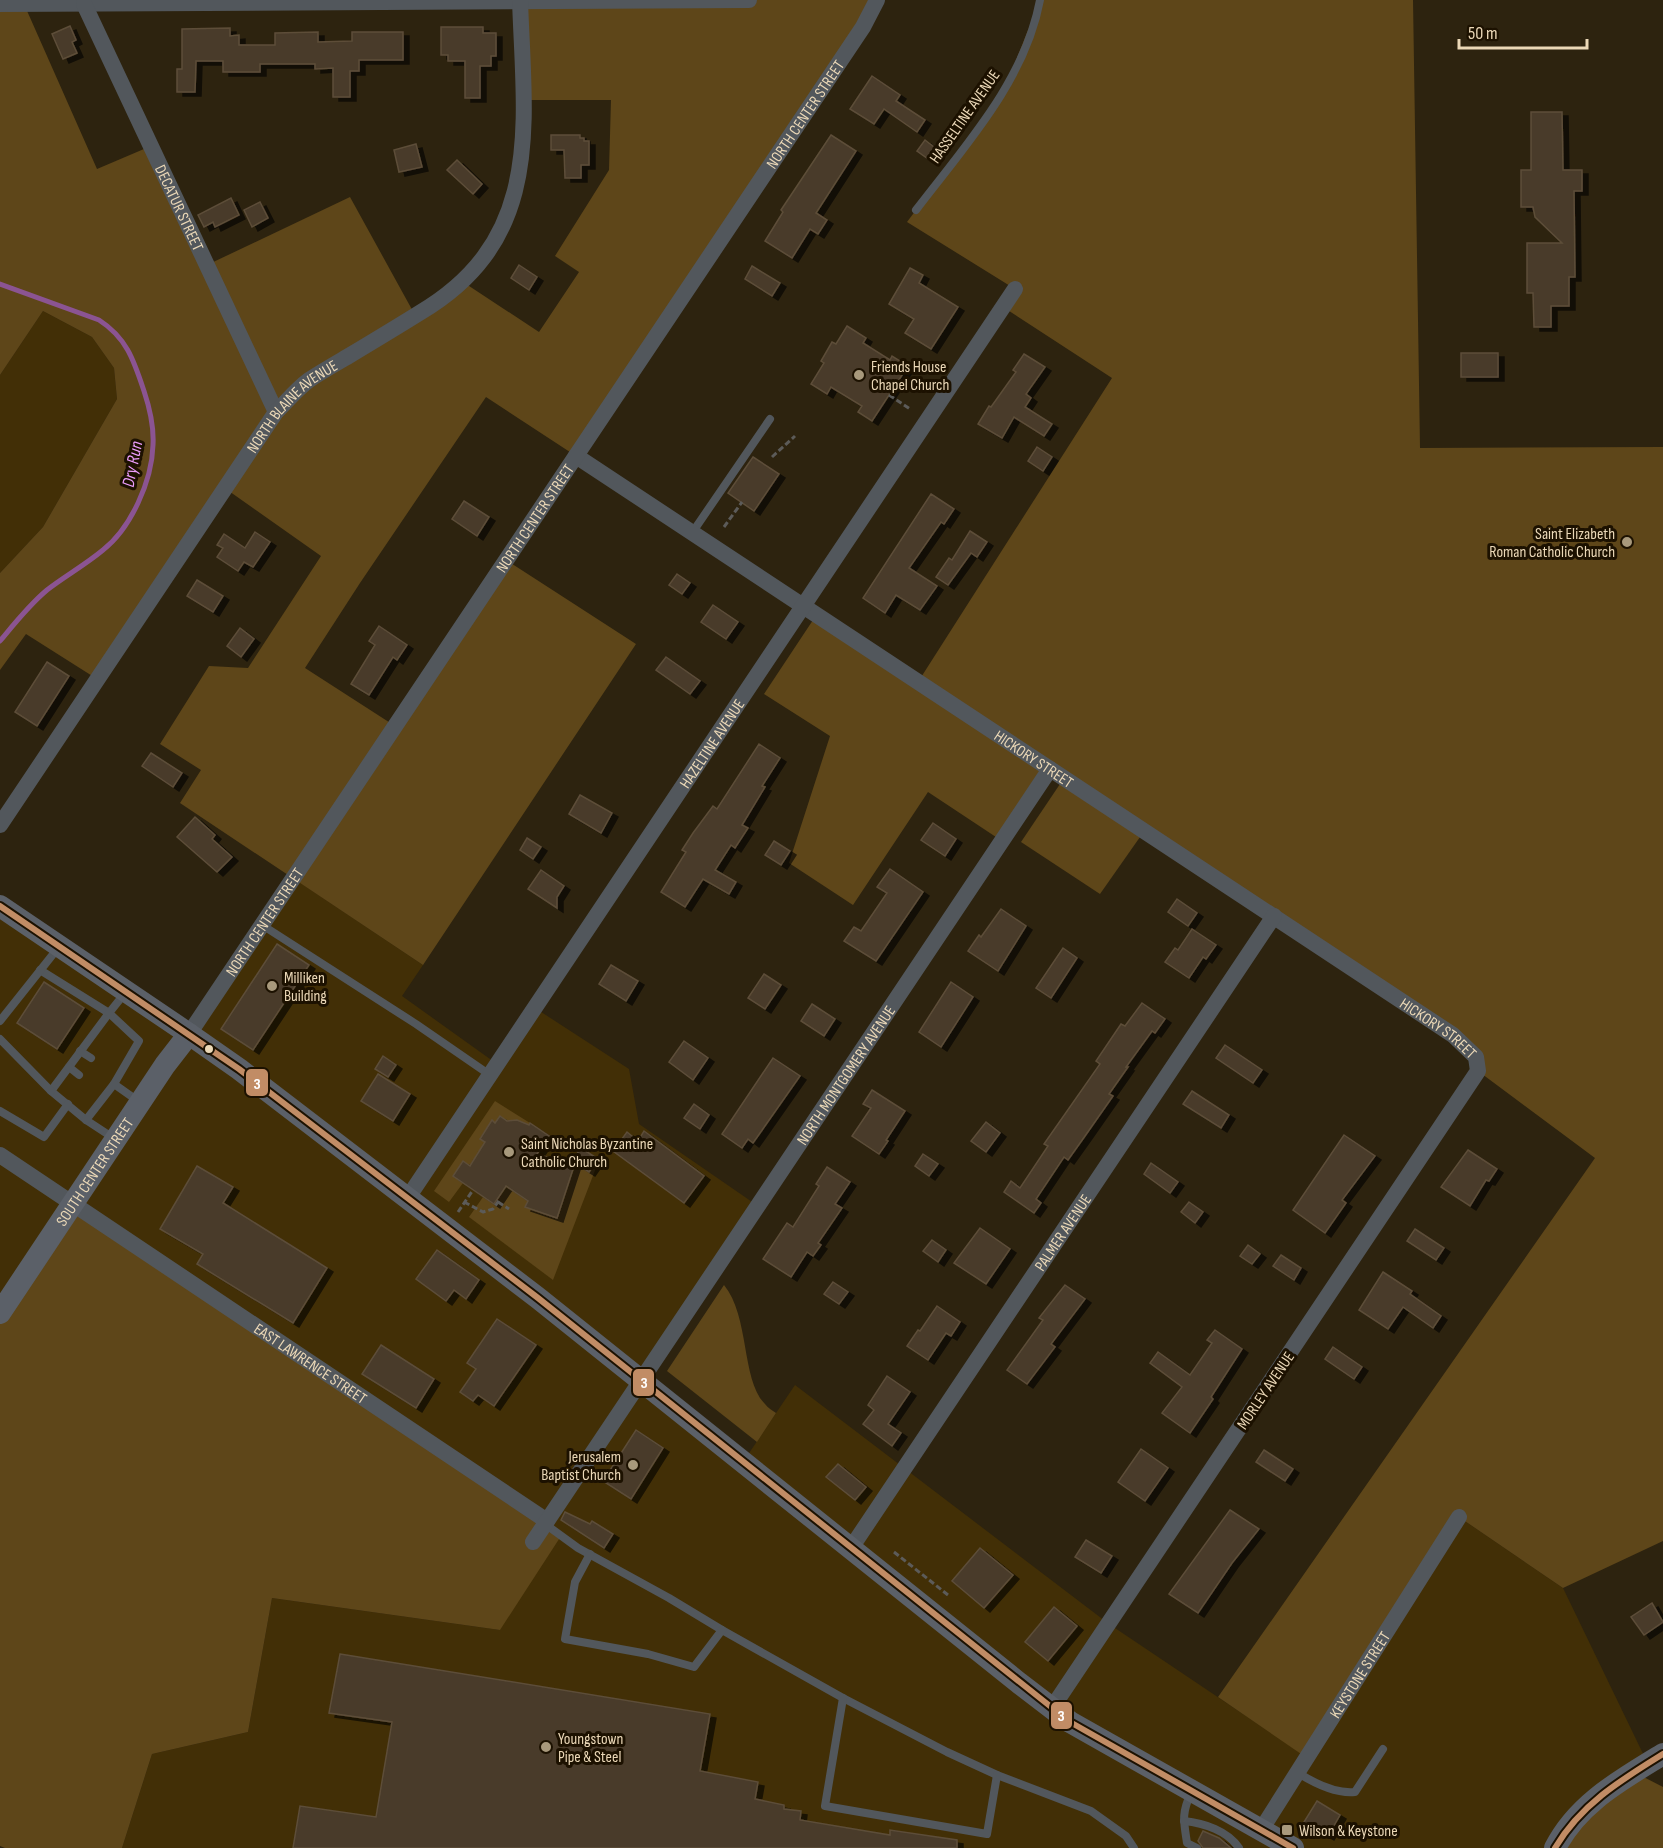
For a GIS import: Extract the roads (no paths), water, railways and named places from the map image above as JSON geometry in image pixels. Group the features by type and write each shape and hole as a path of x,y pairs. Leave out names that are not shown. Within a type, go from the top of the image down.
{"main road":[{"path":"0,906 189,1034 538,1298 1052,1708 1097,1737 1192,1790 1275,1841"},
{"name":"SOUTH CENTER STREET","path":"0,1313 140,1103 189,1034"},
{"path":"1555,1848 1564,1832 1594,1799 1663,1754"}],"street":[{"path":"0,4 749,0"},
{"name":"NORTH CENTER STREET","path":"189,1034 857,37 877,0"},
{"name":"NORTH BLAINE AVENUE","path":"0,825 276,412 310,380 436,303 463,282 491,248 515,196 523,150 520,1"},
{"name":"DECATUR STREET","path":"84,4 276,412"},
{"name":"HAZELTINE AVENUE","path":"407,1199 1016,289"},
{"name":"HICKORY STREET","path":"576,456 1453,1035 1476,1057 1478,1071"},
{"name":"NORTH MONTGOMERY AVENUE","path":"533,1542 1050,769"},
{"name":"PALMER AVENUE","path":"851,1548 1274,916"},
{"name":"MORLEY AVENUE","path":"1052,1708 1478,1071"},
{"name":"EAST LAWRENCE STREET","path":"0,1155 546,1522"},
{"name":"KEYSTONE STREET","path":"1275,1841 1298,1773 1459,1517"}],"lane":[{"name":"HASSELTINE AVENUE","path":"916,210 1005,88 1031,34 1040,0"},
{"path":"692,533 770,419"},
{"path":"262,926 416,1024 490,1075"},
{"path":"0,1021 59,946"},
{"path":"40,970 109,1013 139,1041 126,1057 86,1120"},
{"path":"51,1090 126,991"},
{"path":"94,1033 103,1040"},
{"path":"0,1039 51,1090 86,1120 116,1140"},
{"path":"80,1051 91,1058"},
{"path":"69,1067 79,1075"},
{"path":"115,1077 140,1103"},
{"path":"0,1111 44,1137 68,1104"},
{"path":"546,1522 590,1554 843,1698 997,1775 1092,1811 1126,1836 1134,1848"},
{"path":"590,1554 575,1582 565,1639 648,1654 694,1667 722,1630"},
{"path":"843,1698 825,1806 987,1834 997,1775"},
{"path":"1298,1773 1314,1783 1346,1793 1354,1792 1383,1749"},
{"path":"1192,1790 1184,1808 1184,1821 1187,1844 1197,1848"},
{"path":"1184,1821 1202,1822 1234,1840 1239,1848"}],"waterway":[{"name":"Dry Run","path":"0,284 99,320 116,334 133,360 150,411 153,438 152,459 144,488 131,517 113,541 40,596 0,641"}],"place":[{"name":"Friends House Chapel Church","path":"859,375"},
{"name":"Saint Elizabeth Roman Catholic Church","path":"1627,542"},
{"name":"Milliken Building","path":"272,986"},
{"name":"Saint Nicholas Byzantine Catholic Church","path":"509,1152"},
{"name":"Jerusalem Baptist Church","path":"633,1465"},
{"name":"Youngstown Pipe & Steel","path":"546,1747"},
{"name":"Wilson & Keystone","path":"1287,1830"}]}
